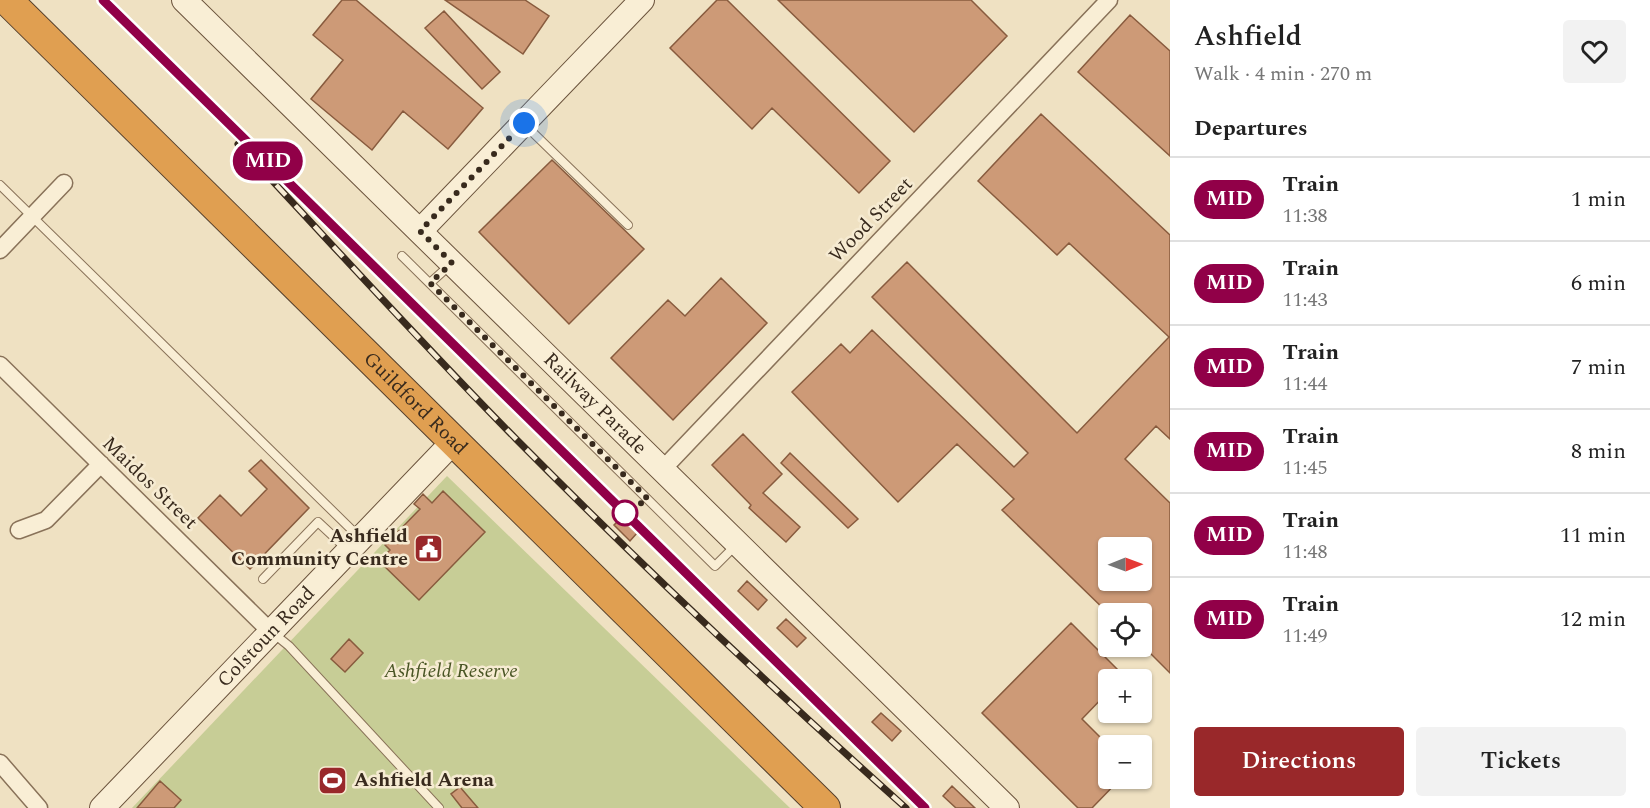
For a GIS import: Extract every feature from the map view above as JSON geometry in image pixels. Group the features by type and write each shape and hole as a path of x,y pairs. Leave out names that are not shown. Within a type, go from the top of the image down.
{"highway":[{"name":"Guildford Road","path":"7,0 825,808"}],"street":[{"path":"420,231 642,0"},
{"name":"Wood Street","path":"663,470 1109,0"},
{"name":"Railway Parade","path":"189,2 1007,808"},
{"path":"0,250 64,183"},
{"name":"Maidos Street","path":"0,365 270,631"},
{"name":"Colstoun Road","path":"102,808 454,441"},
{"path":"19,530 46,520 101,464"},
{"path":"0,763 39,808"}],"lane":[{"path":"524,123 628,225"},
{"path":"0,185 354,544"},
{"path":"402,256 715,566 737,543"},
{"path":"430,283 452,263"},
{"path":"263,579 318,522 354,544"},
{"path":"270,631 289,646 440,808"}],"green space":[{"name":"Ashfield Reserve","path":"447,476 790,808 132,808"}],"building":[{"path":"342,0 356,0 483,108 448,149 403,111 372,150 311,99 343,60 313,35"},
{"path":"445,0 525,0 549,16 523,54"},
{"path":"717,0 727,0 890,161 859,193 772,108 752,129 670,48"},
{"path":"778,0 971,0 1007,36 914,132"},
{"path":"444,11 500,72 482,89 425,28"},
{"path":"1130,15 1170,51 1170,156 1078,72"},
{"path":"1041,114 1170,235 1170,439 1156,426 1125,459 1170,503 1170,673 1152,655 1152,603 1098,603 1002,510 1014,499 957,444 898,502 792,392 841,344 850,353 872,330 1014,467 1028,453 872,297 907,262 1077,433 1169,337 1069,243 1057,255 978,181"},
{"path":"552,160 644,249 569,324 479,232"},
{"path":"721,278 767,323 673,420 611,358 668,300 685,316"},
{"path":"743,434 782,474 763,493 800,527 786,542 749,508 751,505 712,465"},
{"path":"790,453 858,519 848,528 781,463"},
{"path":"261,460 309,508 250,569 198,518 220,495 241,516 267,489 249,471"},
{"name":"Ashfield Community Centre","path":"443,491 485,532 419,600 379,561 390,550 385,545 420,509 414,504 423,494 432,503"},
{"path":"621,518 637,533 630,541 614,525"},
{"path":"747,581 767,600 758,610 738,591"},
{"path":"786,619 806,638 797,647 777,628"},
{"path":"1071,623 1098,650 1098,657 1105,657 1117,669 1098,669 1098,702 1082,719 1098,735 1098,789 1110,789 1092,808 1078,808 982,713"},
{"path":"349,639 363,653 345,672 331,659"},
{"path":"881,713 901,731 892,741 872,722"},
{"path":"160,781 181,800 174,808 137,808"},
{"path":"952,786 975,808 956,808 943,796"},
{"path":"460,787 478,808 462,808 451,794"}],"railway":[{"path":"103,0 925,808"},
{"path":"238,144 446,367 564,487 709,627 906,808"}],"train":[{"name":"MID","path":"103,0 925,808"}],"place":[{"name":"Ashfield Community Centre","path":"429,548"},
{"name":"Ashfield Arena","path":"333,780"}],"route":[{"path":"524,123 420,231 452,263 430,283 648,499 625,513"}]}
